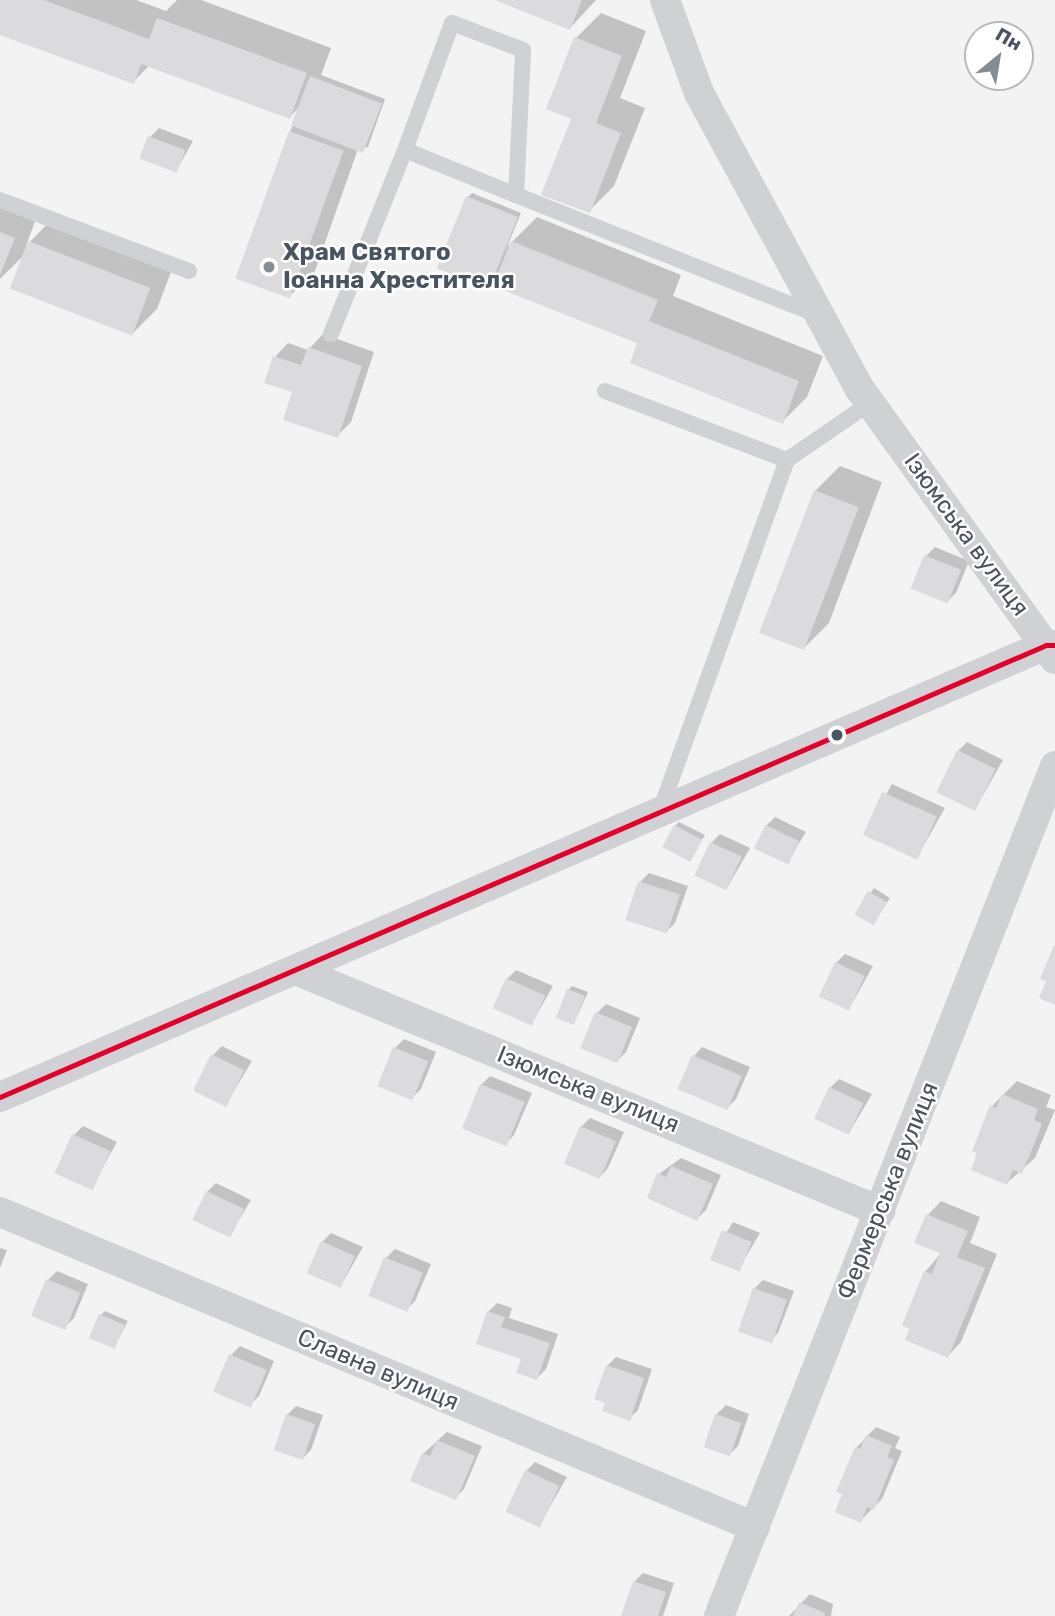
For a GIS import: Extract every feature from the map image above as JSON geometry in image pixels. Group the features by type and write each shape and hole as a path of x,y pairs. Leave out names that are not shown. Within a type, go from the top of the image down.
{"street":[{"name":"Ізюмська вулиця","path":"0,1097 660,811 1053,647 870,403 699,93 665,0"},
{"name":"Фермерська вулиця","path":"719,1616 1055,766"},
{"name":"Ізюмська вулиця","path":"296,970 880,1211"},
{"name":"Славна вулиця","path":"0,1212 755,1527"}],"lane":[{"path":"331,334 405,150 452,23 523,50 516,195"},
{"path":"405,150 820,316"},
{"path":"0,200 189,271"},
{"path":"605,391 787,460"},
{"path":"660,811 787,460 870,403"}],"building":[{"path":"0,0 44,0 149,39 157,18 307,73 290,119 141,64 134,84 0,35"},
{"path":"495,0 582,0 570,30"},
{"path":"574,37 622,56 596,123 621,133 590,213 541,195 571,119 546,109"},
{"path":"310,76 382,104 363,153 291,125"},
{"path":"289,131 344,151 290,298 235,279"},
{"path":"148,136 185,150 177,173 139,158"},
{"path":"466,196 518,217 489,289 437,268"},
{"path":"0,232 15,238 0,275"},
{"path":"28,241 150,288 132,336 10,289"},
{"path":"511,241 658,300 649,321 799,381 783,424 630,363 637,343 493,286"},
{"path":"308,347 362,366 338,438 283,420 292,392 264,383 273,356 301,365"},
{"path":"814,490 859,507 804,650 759,633"},
{"path":"924,555 961,570 948,603 911,588"},
{"path":"957,750 996,769 975,811 936,792"},
{"path":"882,792 937,816 918,859 863,835"},
{"path":"674,825 702,840 691,862 662,847"},
{"path":"765,825 799,841 788,865 754,849"},
{"path":"710,842 742,857 726,890 694,876"},
{"path":"638,881 680,895 667,934 625,920"},
{"path":"868,891 887,902 874,925 854,914"},
{"path":"1055,943 1055,1005 1039,998 1046,981 1040,979"},
{"path":"835,962 865,976 849,1010 819,996"},
{"path":"506,978 545,995 532,1026 493,1008"},
{"path":"567,989 585,996 574,1025 556,1018"},
{"path":"595,1012 632,1027 617,1063 580,1048"},
{"path":"393,1047 428,1061 412,1100 377,1086"},
{"path":"211,1054 244,1070 226,1107 193,1091"},
{"path":"692,1055 742,1076 727,1110 678,1089"},
{"path":"480,1084 525,1102 507,1146 462,1129"},
{"path":"829,1087 863,1103 849,1135 814,1119"},
{"path":"1002,1094 1038,1109 1034,1120 1042,1124 1022,1174 1013,1170 1007,1185 971,1170 977,1153 972,1151 990,1105 996,1108"},
{"path":"580,1126 616,1141 600,1179 564,1164"},
{"path":"72,1134 110,1151 93,1190 55,1173"},
{"path":"671,1166 713,1184 697,1221 647,1198 657,1173 666,1177"},
{"path":"206,1191 244,1209 231,1238 192,1220"},
{"path":"926,1214 968,1231 957,1257 985,1268 948,1358 905,1340 909,1329 902,1325 924,1271 932,1274 940,1253 914,1243"},
{"path":"722,1230 752,1242 740,1272 710,1260"},
{"path":"321,1241 355,1256 341,1288 307,1273"},
{"path":"384,1257 423,1273 407,1312 368,1296"},
{"path":"46,1279 80,1293 65,1330 31,1316"},
{"path":"753,1288 787,1300 772,1343 738,1331"},
{"path":"487,1311 505,1317 501,1327 550,1343 537,1380 516,1373 521,1359 476,1344"},
{"path":"99,1314 125,1325 115,1349 89,1338"},
{"path":"229,1354 267,1370 251,1408 213,1392"},
{"path":"606,1365 644,1378 630,1421 602,1411 605,1403 594,1399"},
{"path":"286,1414 315,1424 303,1460 274,1450"},
{"path":"715,1414 741,1423 730,1456 704,1447"},
{"path":"866,1435 892,1446 887,1457 894,1460 874,1510 867,1507 861,1523 835,1512 842,1494 836,1492 855,1447 860,1449"},
{"path":"437,1440 475,1456 456,1500 410,1481 422,1453 430,1456"},
{"path":"525,1470 559,1486 540,1528 506,1512"},
{"path":"633,1581 666,1592 658,1616 621,1616"},
{"path":"799,1602 825,1613 824,1616 793,1616"}],"transit line":[{"path":"0,1097 1046,645 1055,645"}],"place":[{"name":"Храм Святого Іоанна Хрестителя","path":"269,267"}]}
